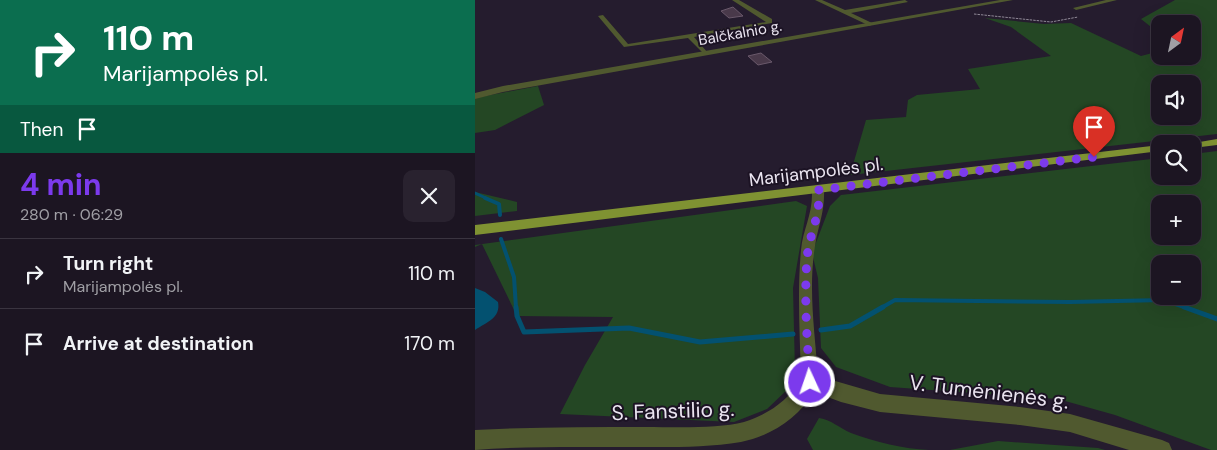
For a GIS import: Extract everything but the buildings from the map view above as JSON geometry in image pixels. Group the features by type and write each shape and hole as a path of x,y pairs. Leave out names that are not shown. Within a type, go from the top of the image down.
{"main road":[{"path":"1201,144 1217,142"},
{"name":"Marijampolės pl.","path":"475,230 1151,149"}],"street":[{"path":"601,16 626,46 764,25 770,20 735,0"},
{"path":"818,0 870,24"},
{"name":"Balčkalnio g.","path":"475,96 705,53 1010,0"},
{"path":"1076,8 1114,0"},
{"path":"846,12 902,1"},
{"path":"691,36 705,53"},
{"path":"810,382 805,288 808,246 819,206 818,190"},
{"name":"S. Fanstilio g.","path":"475,440 523,437 692,437 742,432 765,424 784,413 800,398 810,382"},
{"name":"V. Tumėnienės g.","path":"810,382 841,393 880,402 1021,416 1069,423 1161,450"}],"path":[{"path":"974,14 1051,22 1079,16"}],"green space":[{"path":"1175,0 1217,0 1217,134 1201,136 1151,135 1151,141 850,175 866,120 906,117 908,100 917,95 980,89 968,69 1051,56 1011,27 985,18 1044,24 1071,23 1141,56 1151,53 1151,65 1201,65 1201,15 1151,15 1151,27 1141,19"},
{"path":"538,86 544,105 495,130 475,133 475,98"},
{"path":"1217,151 1217,450 1211,450 1115,415 1058,399 890,387 836,367 821,348 818,278 812,253 830,206 841,195 1151,159 1151,185 1201,185 1201,153"},
{"path":"475,192 517,202 517,211 475,216"},
{"path":"796,201 807,206 793,288 795,372 788,389 767,409 734,422 560,414 585,365 613,317 517,316 482,244"},
{"path":"819,418 828,420 851,433 870,439 900,447 929,450 813,450 807,439"},
{"path":"998,441 1098,448 1105,450 950,450"}],"water":[{"path":"475,288 485,292 498,302 498,307 492,319 475,330"}],"waterway":[{"path":"475,193 488,199"},
{"path":"485,198 499,204 500,215"},
{"path":"501,239 514,277 516,308"},
{"path":"881,308 895,300 1070,302 1164,300 1187,308"},
{"path":"516,307 517,316 524,332 629,328 700,342 793,334"},
{"path":"821,330 850,326 883,307"},
{"path":"1184,307 1217,319"}],"route":[{"path":"810,382 805,288 808,246 820,199 818,190 1094,157"}]}
